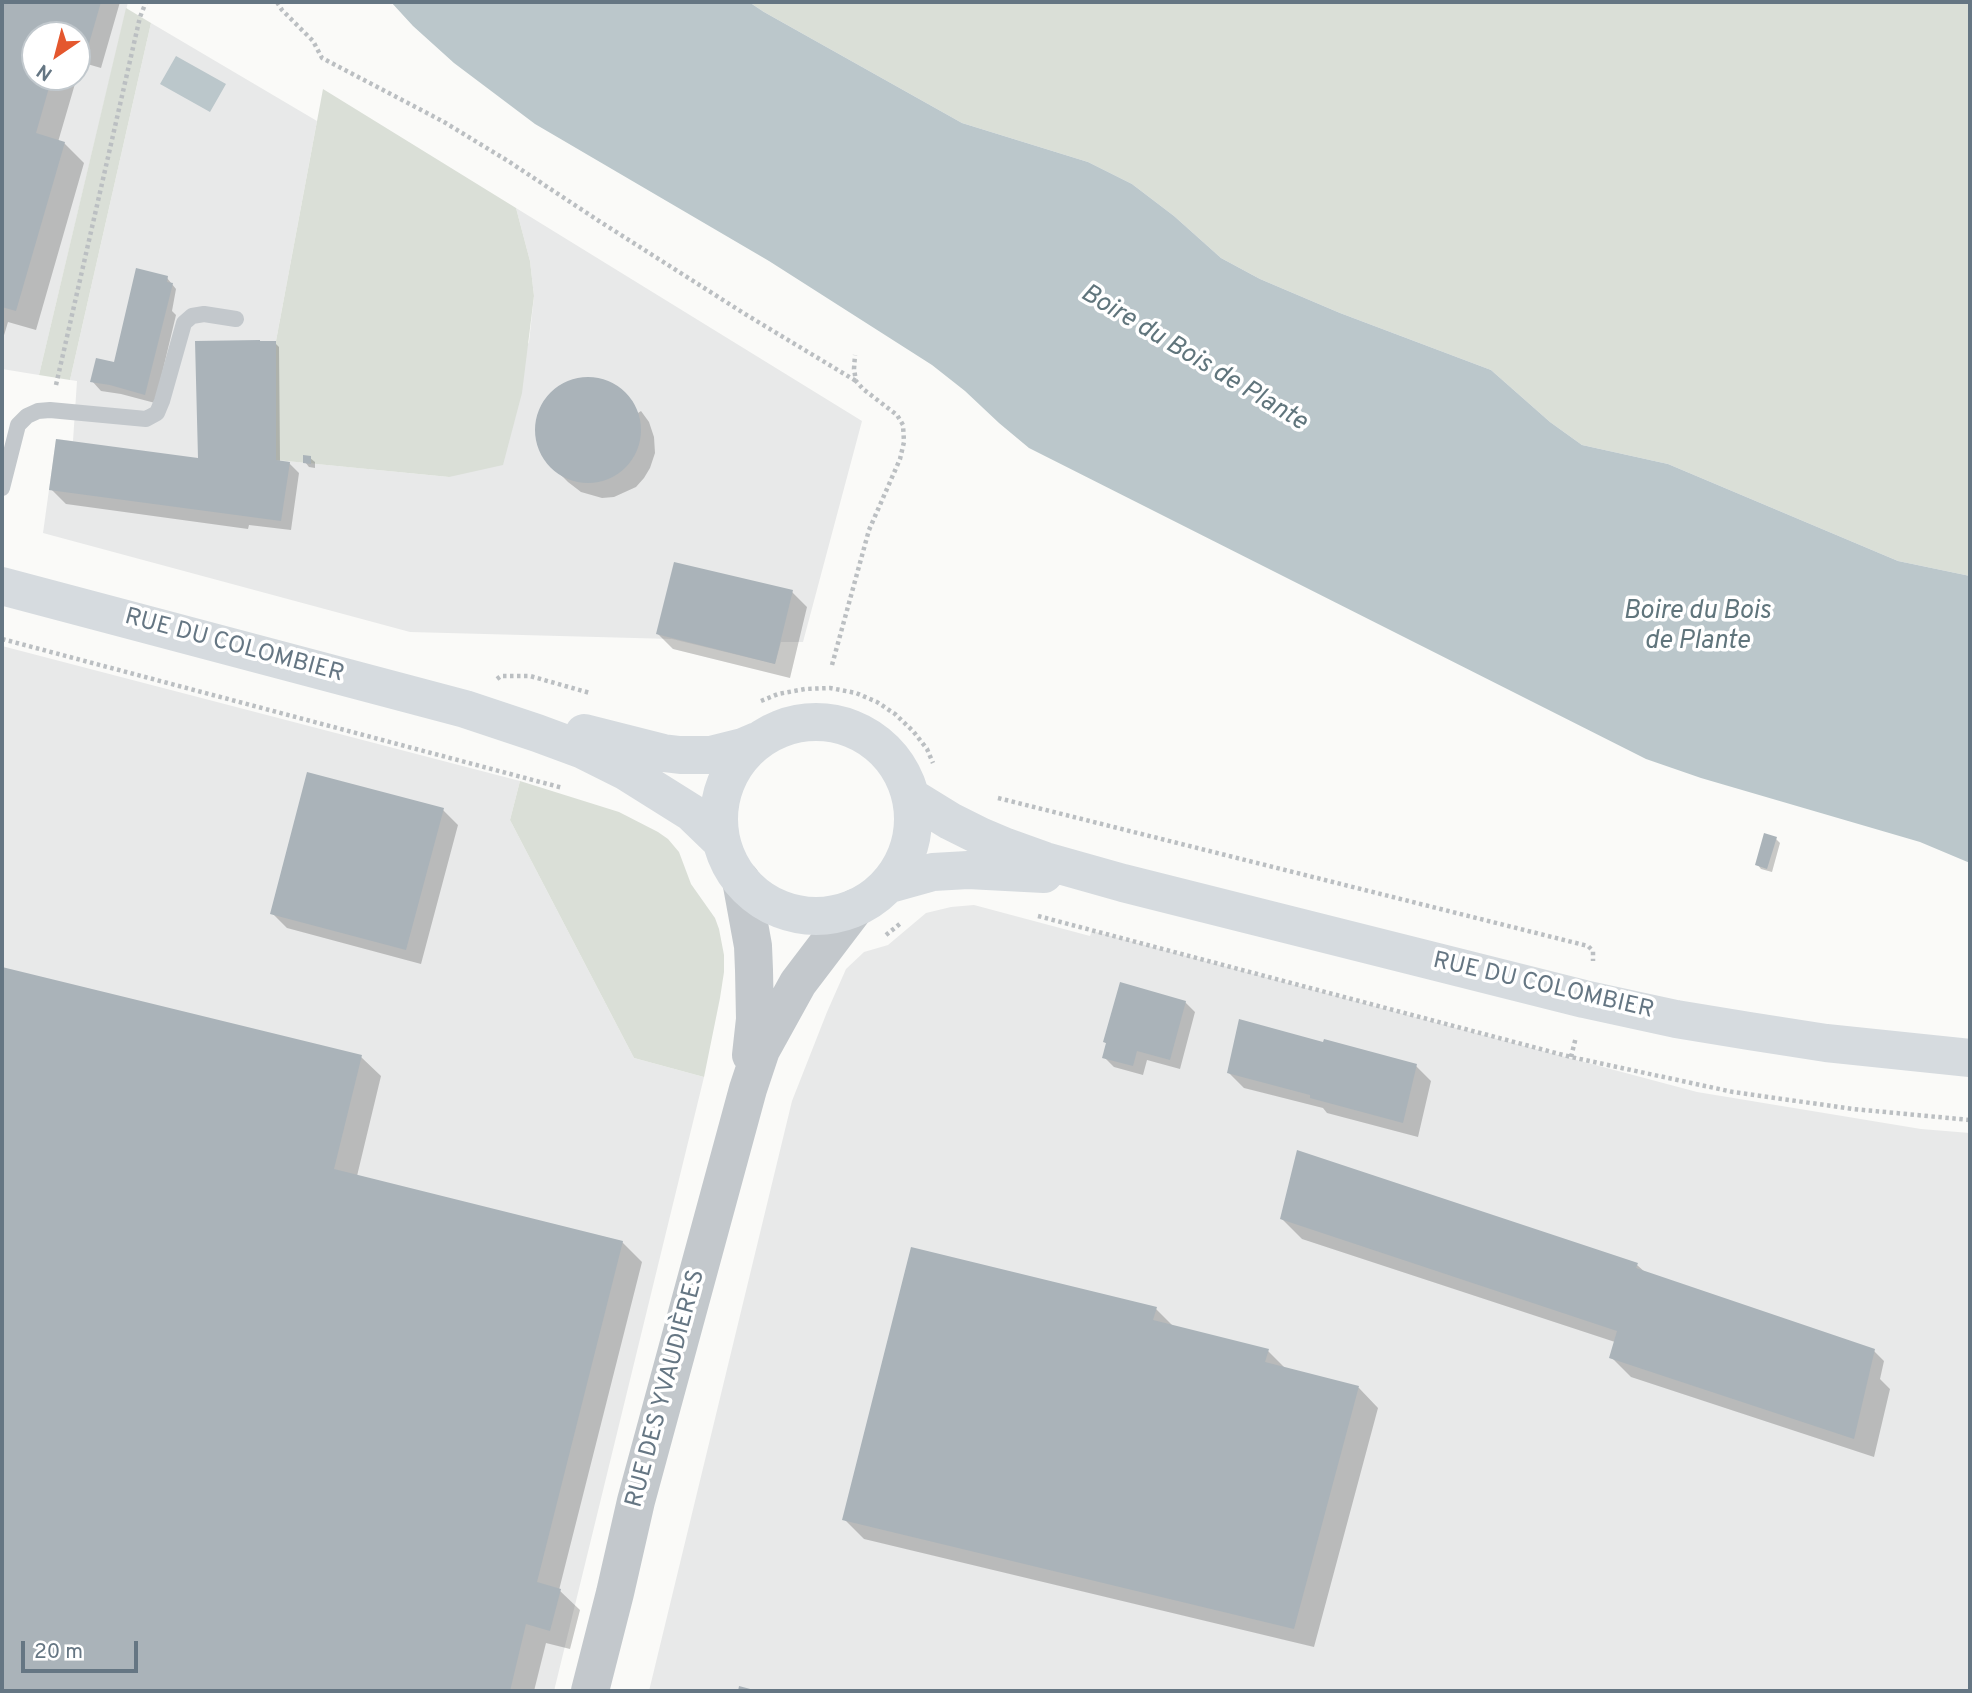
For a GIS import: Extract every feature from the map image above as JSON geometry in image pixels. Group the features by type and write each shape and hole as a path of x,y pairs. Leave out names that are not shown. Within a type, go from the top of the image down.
{"main road":[{"name":"RUE DU COLOMBIER","path":"2,586 465,709 537,733 583,750 625,771 692,813 721,841"},
{"name":"RUE DU COLOMBIER","path":"465,709 680,755 725,752 755,723"},
{"path":"812,721 841,724 868,735 890,755 906,779 911,797 914,808 912,835 905,862 890,884 870,901 846,912 821,917 794,914 769,905 747,888 731,867 721,841 719,814 724,787 755,723 783,727 812,721"},
{"name":"RUE DU COLOMBIER","path":"911,797 950,821 1006,847 1045,861 1584,999 1676,1019 1800,1039 1906,1053 1970,1058"},
{"name":"RUE DU COLOMBIER","path":"890,884 933,872 968,870 1060,874 1123,883"}],"street":[{"name":"RUE DES YVAUDIÈRES","path":"741,880 753,946 755,986 755,1019 748,1089"},
{"name":"RUE DES YVAUDIÈRES","path":"590,1691 636,1501 761,1049 798,983 855,908"}],"lane":[{"path":"2,488 18,425 27,416 50,410 146,419 157,413 162,401 184,323 191,316 204,314 236,319"}],"path":[{"path":"50,410 140,17 146,2"},
{"path":"277,2 313,41 322,58 444,122 508,161 734,307 856,380 863,389 897,415 903,425 904,442 900,459 869,530 832,665"},
{"path":"855,355 856,380"},
{"path":"465,709 501,676 530,676 594,694"},
{"path":"755,723 778,694 830,688 856,693 877,702 913,731 935,767"},
{"path":"992,796 1588,947 1593,951 1594,957 1571,1057"}],"shaded area":[{"path":"2,2 128,2 39,375 2,369"},
{"path":"749,2 1970,2 1970,576 1898,561 1668,464 1582,445 1550,422 1491,370 1340,313 1260,279 1221,258 1174,216 1132,184 1088,162 962,123"},
{"path":"126,8 151,23 70,380 39,375"},
{"path":"151,23 317,121 276,341 277,460 449,477 529,342 534,296 530,261 516,208 862,421 803,642 781,642 775,664 672,639 410,632 43,533 56,439 73,441 77,381 70,380"},
{"path":"323,89 516,208 530,261 534,296 522,393 503,465 449,477 276,460 276,341"},
{"path":"2,646 520,781 510,820 634,1058 704,1077 554,1691 2,1691"},
{"path":"520,781 619,812 658,832 679,852 691,884 715,918 724,955 720,998 704,1077 634,1058 510,820"},
{"path":"974,905 1090,936 1092,931 1697,1092 1921,1129 1970,1133 1970,1691 649,1691 792,1101 827,1012 846,969 864,952 888,945 926,913"}],"water":[{"name":"Boire du Bois de Plante","path":"391,2 749,2 962,123 1088,162 1132,184 1174,216 1221,258 1260,279 1340,313 1491,370 1550,422 1582,445 1668,464 1898,561 1970,576 1970,863 1920,842 1701,778 1646,759 1029,448 932,365 769,261 535,124 454,63"},
{"path":"176,56 226,84 210,112 160,84"}],"building":[{"path":"2,2 101,2 91,37 91,21 21,21 21,91 48,91 36,133 65,142 16,311 2,307"},
{"path":"136,268 168,276 167,282 173,283 145,395 90,382 96,358 114,362"},
{"path":"195,341 276,341 276,460 290,462 281,521 49,490 56,439 198,458"},
{"path":"588,377 608,381 625,393 637,410 641,430 637,450 625,467 608,479 588,483 568,479 551,467 539,450 535,430 539,410 551,393 568,381"},
{"path":"303,455 311,456 311,464 303,463"},
{"path":"674,562 793,590 775,664 656,634"},
{"path":"307,772 444,808 406,950 270,914"},
{"path":"1764,833 1777,837 1767,869 1755,865"},
{"path":"2,967 362,1055 334,1169 623,1241 537,1582 561,1589 550,1631 526,1624 510,1691 2,1691"},
{"path":"1120,982 1186,1001 1170,1060 1137,1051 1133,1066 1102,1058 1106,1043 1103,1042"},
{"path":"1239,1019 1417,1064 1403,1123 1227,1073"},
{"path":"1297,1150 1638,1263 1636,1268 1875,1349 1854,1439 1609,1358 1617,1331 1280,1219"},
{"path":"911,1247 1157,1307 1153,1320 1269,1349 1265,1362 1359,1386 1294,1629 842,1520"},
{"path":"739,1686 754,1690 754,1691 738,1691"}]}
